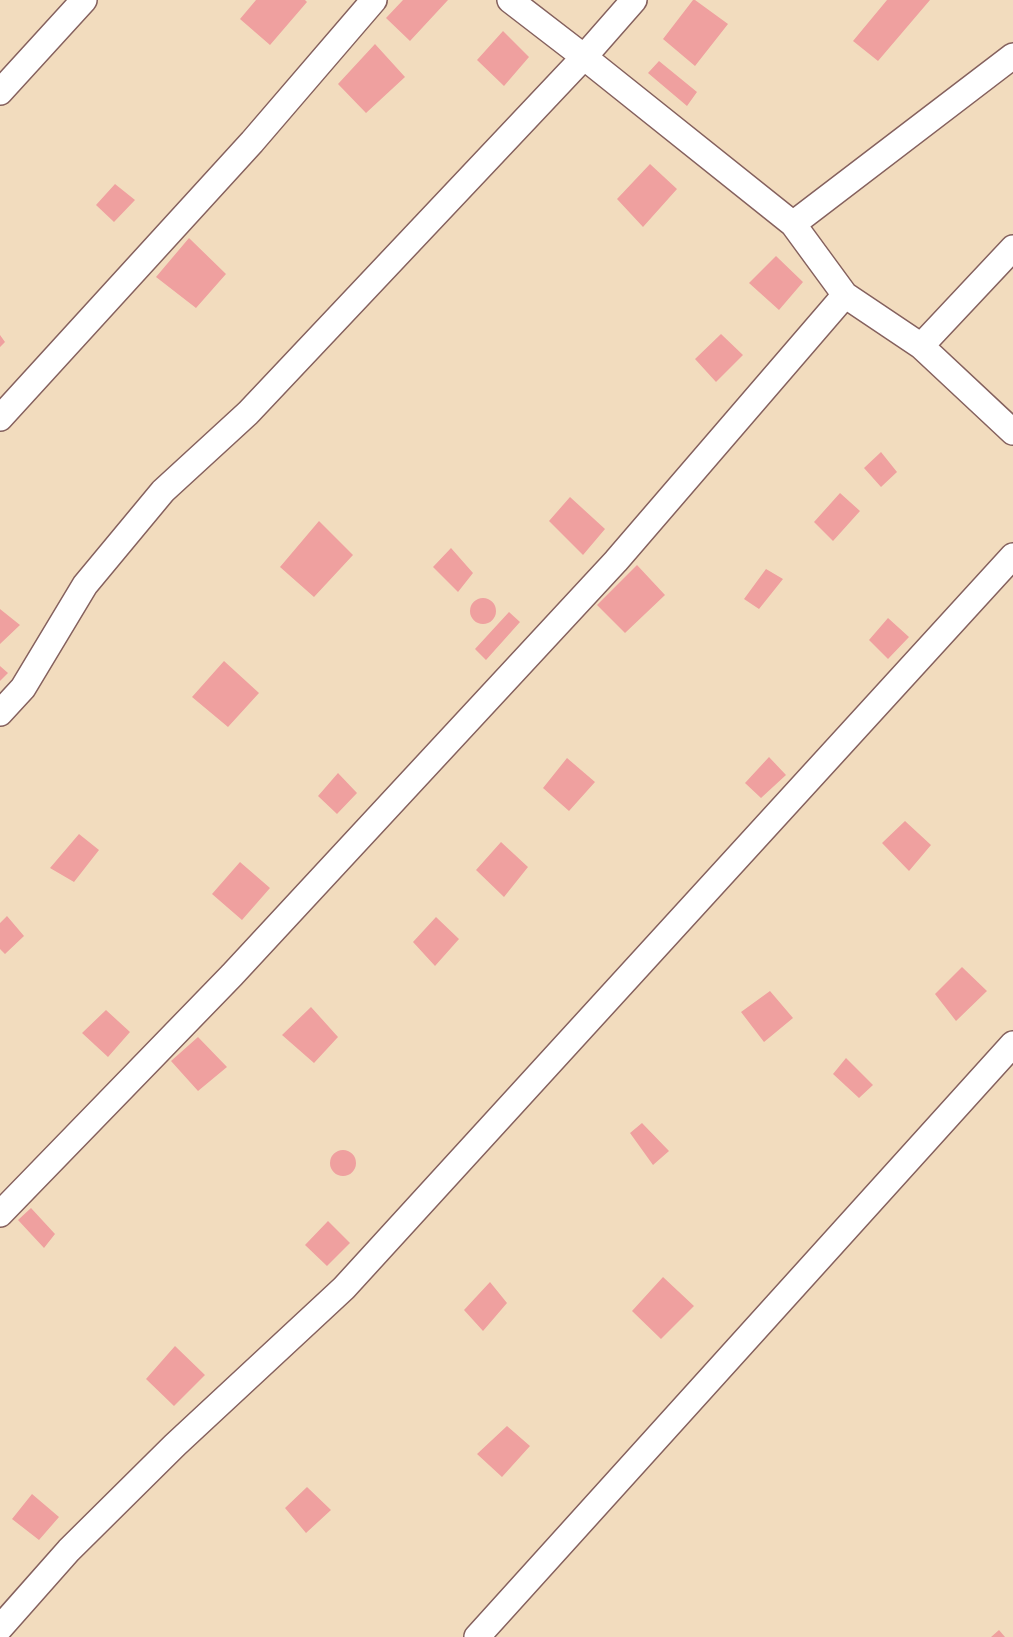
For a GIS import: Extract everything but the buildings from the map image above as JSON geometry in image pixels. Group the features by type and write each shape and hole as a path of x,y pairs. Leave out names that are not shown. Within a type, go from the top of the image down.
{"street":[{"path":"0,92 84,0"},
{"path":"0,418 252,142 374,0"},
{"path":"510,0 793,224 845,296 921,346 1013,432"},
{"path":"0,713 23,688 84,585 163,491 248,414 584,57 634,0"},
{"path":"793,224 1013,56"},
{"path":"921,346 1013,248"},
{"path":"0,1214 232,975 616,562 845,296"},
{"path":"0,1628 69,1550 175,1445 344,1288 1013,556"},
{"path":"477,1637 1013,1044"}]}
